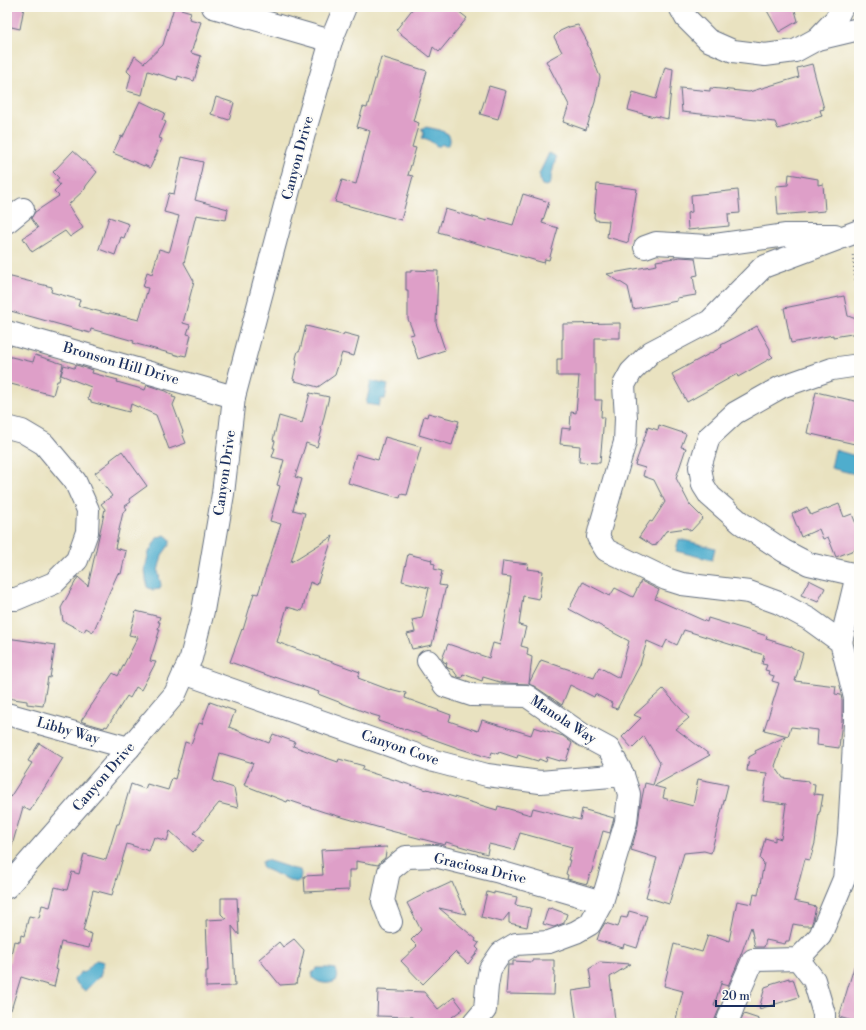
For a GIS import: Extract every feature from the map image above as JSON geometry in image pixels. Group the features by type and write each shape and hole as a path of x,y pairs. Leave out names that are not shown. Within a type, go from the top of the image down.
{"street":[{"path":"213,7 331,41"},
{"name":"Canyon Drive","path":"7,887 175,694 190,658 203,611 223,494 234,397 305,130 331,41 345,7"},
{"path":"680,7 686,18 708,40 733,51 765,55 795,51 817,39 859,29"},
{"path":"817,39 836,20 842,7"},
{"path":"645,247 656,242 708,246 786,235 855,233"},
{"path":"841,642 809,619 779,603 749,592 682,584 666,579 606,550 598,537 625,442 626,418 624,385 631,372 651,352 710,321 763,267 855,233"},
{"name":"Bronson Hill Drive","path":"7,332 234,397"},
{"path":"727,1023 753,960 798,959 820,936 844,879 849,834 855,698 841,642 858,574 809,564 784,551 742,523 710,496 702,485 700,466 709,437 735,413 781,387 832,369 859,365"},
{"path":"7,427 22,432 44,444 75,481 88,510 87,532 77,560 54,583 16,599 7,599"},
{"name":"Manola Way","path":"428,661 445,686 472,695 526,696 584,735 609,749 623,775"},
{"name":"Canyon Cove","path":"184,673 434,761 487,775 540,782 623,775"},
{"name":"Libby Way","path":"7,714 129,748"},
{"path":"474,1023 485,1010 490,969 501,953 516,944 549,942 576,932 590,924 602,902 626,822 629,794 623,775"},
{"name":"Graciosa Drive","path":"391,922 382,901 388,870 406,857 434,856 496,871 602,902"},
{"path":"798,959 814,980 824,1014 824,1023"}],"path":[{"path":"855,233 859,317"}],"water":[{"path":"426,127 440,130 448,134 450,138 449,144 445,146 442,144 437,146 427,139 422,138 424,134 423,130 421,129"},
{"path":"549,153 556,158 551,181 549,185 546,186 542,185 539,174"},
{"path":"371,381 388,385 385,399 381,399 379,406 366,404"},
{"path":"835,450 859,457 859,475 831,468"},
{"path":"165,535 170,539 170,544 162,555 158,571 161,585 160,589 153,590 147,587 145,569 149,552 157,538"},
{"path":"679,539 715,548 712,560 676,551"},
{"path":"266,860 300,870 300,880 294,882 265,869 262,867 262,862"},
{"path":"96,960 104,962 100,976 85,991 73,980 81,972 83,973"},
{"path":"317,968 335,969 338,974 337,980 334,982 321,983 315,980 312,973"}],"building":[{"path":"7,7 24,7 20,29 7,26"},
{"path":"174,7 191,12 189,19 201,22 191,53 201,56 194,81 178,76 177,80 148,71 142,95 127,91 131,75 127,71 135,56 144,63 163,45"},
{"path":"414,7 453,7 467,18 439,52 433,47 430,57 396,30"},
{"path":"765,7 794,7 798,21 779,32"},
{"path":"578,25 588,43 600,77 595,102 586,130 563,122 569,105 546,61 562,52 554,37 560,31"},
{"path":"381,57 427,71 413,121 419,123 412,147 416,148 408,175 413,176 401,220 335,202 342,180 356,184 370,131 357,127 363,107 367,108"},
{"path":"812,64 824,109 820,110 822,116 778,129 775,122 682,112 680,88 710,91 710,88 749,92 799,77 797,68"},
{"path":"665,67 673,69 668,119 628,110 633,92 656,99"},
{"path":"489,86 506,91 498,119 480,114"},
{"path":"216,97 234,103 229,120 211,114"},
{"path":"140,101 165,113 162,120 166,122 159,138 162,139 150,168 113,153 121,136 123,137"},
{"path":"73,151 97,172 85,189 68,205 83,228 70,237 65,231 32,252 23,238 38,228 31,218 35,212 59,196 54,191 60,185 56,180 59,178 53,172"},
{"path":"182,157 203,162 195,200 228,209 226,220 196,215 184,263 194,281 183,323 190,325 187,334 191,335 186,356 180,356 133,343 134,341 91,329 90,333 7,310 7,276 52,287 51,292 80,300 78,306 139,320 148,288 143,287 147,272 152,274 159,249 169,252 179,216 164,212 169,193 174,194"},
{"path":"789,174 818,179 818,185 823,184 825,211 778,215 776,186 788,185"},
{"path":"597,184 637,189 628,243 607,237 609,221 595,220"},
{"path":"738,190 740,213 728,214 729,226 688,230 687,213 692,212 691,195"},
{"path":"523,194 549,202 542,223 558,228 549,260 545,259 544,263 438,232 445,209 487,221 488,218 513,225"},
{"path":"109,217 129,224 124,238 121,237 115,255 99,249"},
{"path":"680,257 695,258 698,275 693,276 696,295 677,298 677,301 633,309 628,287 607,274 657,265 656,261"},
{"path":"411,270 438,271 436,323 445,350 418,359 410,335 414,334 408,319 408,290 406,290 406,272 411,272"},
{"path":"844,296 848,316 856,319 858,333 833,337 833,335 791,343 784,308"},
{"path":"620,323 620,338 595,338 595,400 602,400 601,417 604,417 600,463 579,462 580,446 560,444 562,428 570,429 571,412 576,413 579,376 557,376 557,359 562,359 563,324"},
{"path":"306,326 343,335 344,333 359,337 354,356 342,353 335,375 318,387 295,381 293,379 297,361 296,358 298,351 300,350"},
{"path":"757,326 770,349 770,354 773,357 738,377 737,374 687,402 672,374"},
{"path":"35,355 63,364 59,381 57,381 53,395 7,383 7,356 33,362"},
{"path":"64,365 74,368 76,365 93,370 92,373 118,380 117,382 145,390 147,385 166,391 173,395 172,397 176,398 173,405 186,443 169,449 156,415 131,404 129,412 91,402 91,400 88,399 91,387 61,375"},
{"path":"816,392 859,402 859,445 807,433"},
{"path":"310,393 329,397 317,447 306,443 295,477 302,479 293,510 305,513 291,562 333,536 317,585 310,582 302,611 287,607 277,642 360,672 358,678 390,690 406,693 405,698 451,715 449,721 478,731 482,720 531,735 534,727 563,736 572,743 566,761 560,761 547,757 546,762 539,759 538,761 518,755 517,758 499,752 498,754 492,752 490,758 378,721 380,717 318,694 319,692 230,662 242,629 243,630 254,593 258,594 281,524 270,521 280,486 277,485 284,460 272,457 275,448 273,448 275,441 273,440 279,416 302,423"},
{"path":"428,413 459,421 452,445 419,435 424,416 427,417"},
{"path":"659,425 686,434 681,447 686,448 676,478 690,505 703,518 691,531 687,528 666,531 655,546 653,546 639,537 650,521 652,522 665,502 654,480 643,476 645,468 635,465 648,427 658,430"},
{"path":"385,437 421,447 407,495 401,494 400,498 348,483 356,454 378,460"},
{"path":"122,451 147,486 129,499 131,502 125,506 127,509 123,512 115,548 126,551 121,574 118,573 93,632 86,628 84,632 63,621 61,608 78,577 88,586 105,509 101,504 112,496 95,473"},
{"path":"839,504 844,517 852,514 859,531 859,548 836,557 828,537 823,539 819,529 801,537 792,514 807,507 811,515"},
{"path":"408,554 432,560 431,563 435,564 434,569 442,571 439,585 446,586 432,645 412,649 407,634 415,632 412,620 422,618 429,588 402,581"},
{"path":"503,561 528,564 527,569 543,571 539,599 523,596 519,625 526,627 521,646 528,648 527,655 532,657 529,683 541,660 594,678 599,667 619,678 629,641 569,609 583,582 610,596 615,588 633,597 641,581 659,590 655,599 707,622 708,618 767,636 766,639 792,647 803,653 795,681 836,686 835,694 841,695 842,720 839,748 817,745 818,730 791,727 788,736 764,730 779,683 772,681 774,676 768,674 769,671 765,670 767,665 762,664 764,655 684,630 677,645 667,640 663,648 647,641 640,665 617,709 611,707 612,703 595,694 594,697 570,685 562,705 534,686 528,684 503,683 483,677 482,681 463,674 462,678 458,677 453,670 446,666 447,663 442,659 448,644 489,658 493,643 500,645 510,594 511,577 501,576"},
{"path":"809,580 825,588 818,602 801,595"},
{"path":"136,611 160,617 158,629 160,629 150,661 156,662 141,690 136,687 130,698 127,696 107,727 105,726 104,728 83,722 81,721 113,673 118,676 138,637 129,635"},
{"path":"7,638 55,645 50,678 48,677 43,706 27,704 27,701 7,698"},
{"path":"663,689 689,718 676,729 710,755 654,786 665,789 663,798 693,806 698,779 728,785 711,853 704,851 684,853 669,904 646,897 657,858 631,850 638,825 645,783 653,785 660,763 644,736 632,748 622,737 641,718 634,715"},
{"path":"210,702 235,711 229,727 269,743 273,734 295,742 293,746 338,762 339,759 364,766 362,770 497,810 498,806 531,815 533,808 580,820 582,809 614,818 610,833 603,831 587,884 567,879 568,875 566,874 570,860 568,860 572,847 520,833 514,850 489,844 487,854 446,842 445,845 391,831 288,800 287,802 244,785 253,763 220,753 213,781 234,788 238,808 219,803 194,833 203,841 193,852 170,831 167,841 154,837 149,851 127,844 112,895 93,890 83,931 92,934 89,948 61,942 55,969 58,970 54,987 21,977 11,1010 7,1010 7,963 9,964 14,941 20,942 21,935 24,936 29,916 39,918 42,905 50,907 55,887 67,890 72,872 79,874 84,854 106,860 131,784 145,789 147,784 168,790 172,778 175,779 185,742 191,744 199,723 202,724"},
{"path":"785,737 775,766 783,778 808,781 808,783 815,784 814,794 823,795 815,843 810,860 805,859 794,901 816,907 811,926 793,924 789,941 786,941 785,944 766,940 764,947 755,947 751,927 728,986 721,984 722,980 714,1006 720,1007 715,1023 675,1023 683,991 664,986 674,944 702,952 708,935 716,936 729,941 737,901 752,904 754,894 758,895 764,863 760,859 765,838 775,841 775,837 781,839 786,804 763,801 767,773 747,771 749,757 756,753 755,751"},
{"path":"39,743 63,758 30,811 23,807 11,849 7,848 7,802 32,763 28,761"},
{"path":"387,847 385,858 378,865 356,861 356,870 349,870 349,890 305,892 304,876 323,875 321,850"},
{"path":"452,882 466,914 439,908 476,939 475,941 479,943 476,947 479,950 468,964 455,952 423,984 401,961 417,946 411,940 421,930 407,903 423,894"},
{"path":"487,892 517,897 515,905 531,908 527,927 509,923 509,913 502,922 481,917"},
{"path":"221,898 237,898 239,935 232,926 235,986 206,987 206,971 208,971 206,920 226,919 221,914"},
{"path":"548,908 567,914 564,923 554,927 543,924"},
{"path":"629,911 647,916 637,948 624,944 623,948 597,940 605,923 618,927 621,917 627,918"},
{"path":"294,939 304,950 298,978 296,984 280,985 259,959 279,942 283,947"},
{"path":"532,960 554,960 554,995 506,994 508,965 513,965 513,961 532,962"},
{"path":"600,962 631,964 610,977 615,1020 577,1023 572,991 592,988 589,969"},
{"path":"855,964 859,965 859,1023 839,1017"},
{"path":"789,978 789,980 793,979 799,997 759,1009 765,987"},
{"path":"378,990 424,992 438,1009 454,997 463,1009 452,1017 456,1023 417,1023 413,1017 377,1016"},
{"path":"744,1014 759,1019 759,1023 740,1023"}]}
